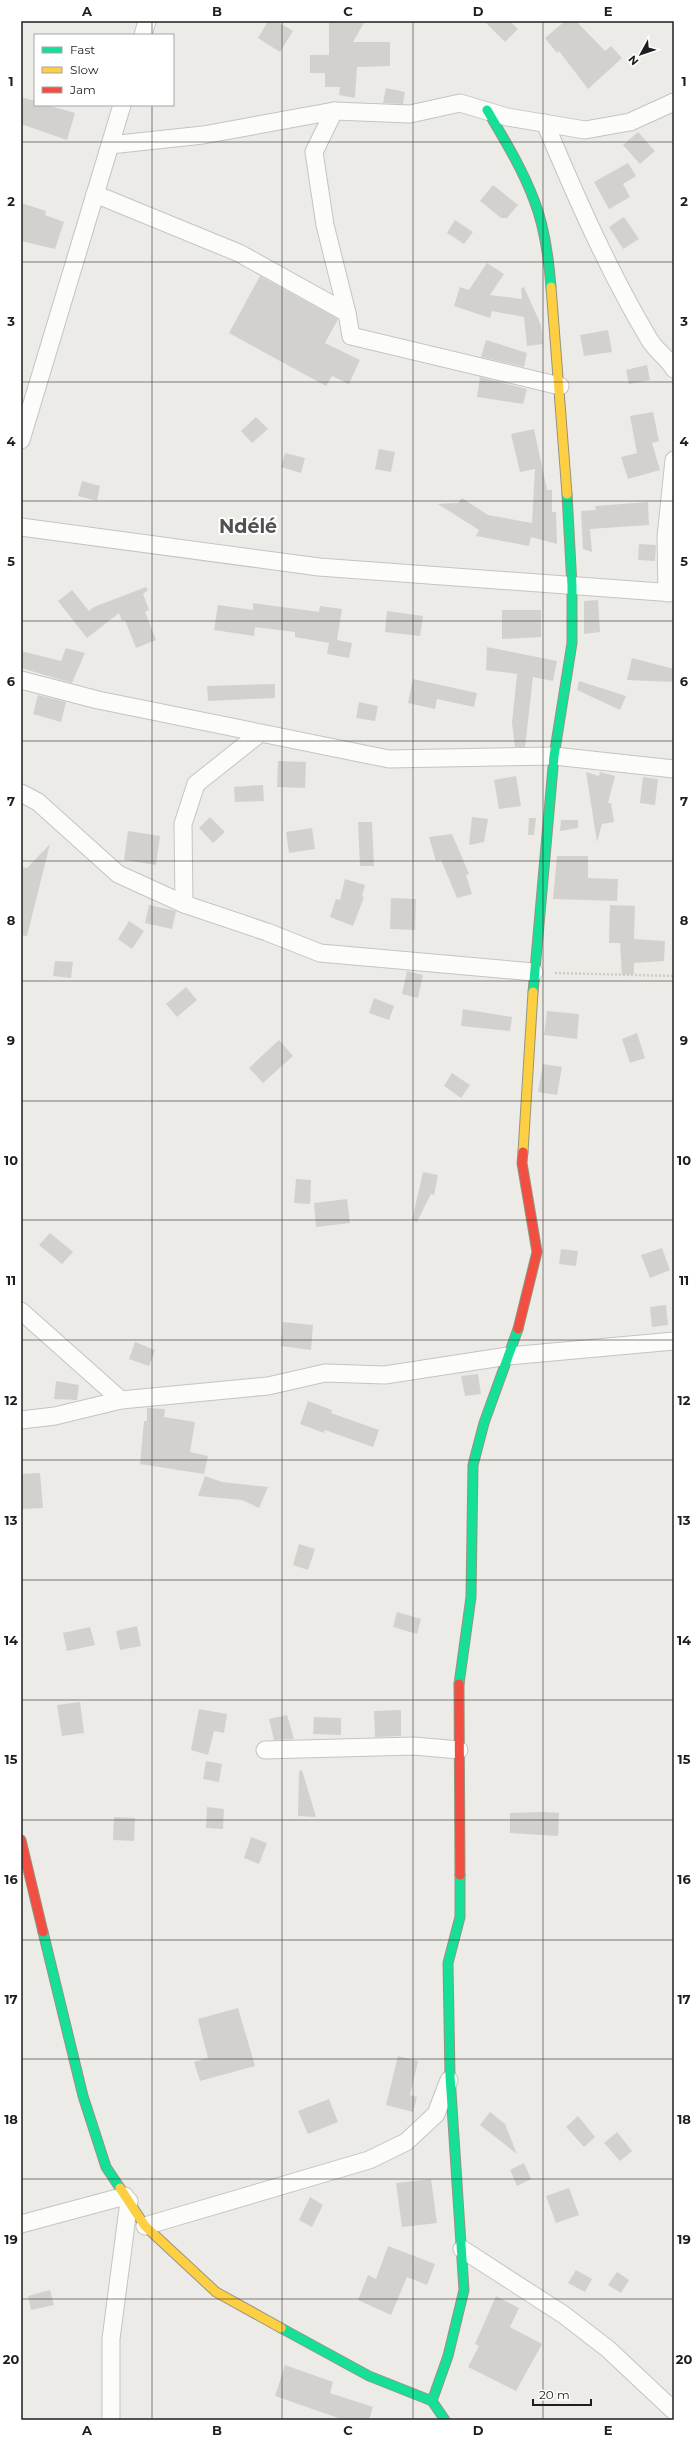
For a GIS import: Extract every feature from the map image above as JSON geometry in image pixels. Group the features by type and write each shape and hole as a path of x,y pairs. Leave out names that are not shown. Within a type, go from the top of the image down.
{"street":[{"path":"143,34 147,21"},
{"path":"110,145 203,135 334,111 410,114 460,103 545,123 585,130 630,122 674,102"},
{"path":"21,440 122,106"},
{"path":"435,2408 464,2290 450,2076 448,1963 460,1917 459,1672 471,1597 473,1465 484,1423 521,1320 537,1252 522,1163 534,972 554,756 572,642 572,586 560,386 549,265 535,201 516,159 487,110"},
{"path":"334,111 314,152 325,226 352,336 560,386"},
{"path":"545,123 579,202 620,287 650,341 674,369"},
{"path":"95,194 239,253 347,313"},
{"path":"21,527 319,567 670,593 666,537 674,460"},
{"path":"21,680 98,700 259,734 389,759 554,756 674,769"},
{"path":"184,904 182,824 196,784 259,734"},
{"path":"21,793 38,802 118,874 184,904 267,932 320,953 534,972"},
{"path":"21,1311 121,1400"},
{"path":"21,1420 55,1416 121,1400 268,1386 325,1373 385,1375 508,1356 674,1341"},
{"path":"265,1750 414,1746 459,1750"},
{"path":"21,1840 83,2096 106,2167 145,2226 216,2292 369,2376 435,2408 445,2420"},
{"path":"145,2226 369,2160 400,2145 436,2114 450,2076"},
{"path":"21,2224 127,2198"},
{"path":"111,2420 111,2339 127,2198"},
{"path":"462,2249 564,2315 608,2348 674,2411"}],"path":[{"path":"534,972 674,976"}],"building":[{"path":"268,21 276,21 293,31 280,52 258,38"},
{"path":"329,21 365,21 353,42 390,42 390,66 357,67 355,98 339,95 340,87 325,87 325,73 310,73 310,55 329,55"},
{"path":"484,21 510,21 518,29 505,42"},
{"path":"565,21 576,21 605,51 611,46 622,58 588,89 559,51 557,53 545,38"},
{"path":"386,88 405,92 403,104 383,103"},
{"path":"21,97 34,101 34,106 50,106 75,113 67,140 21,124"},
{"path":"638,132 655,151 640,164 623,145"},
{"path":"628,163 636,176 623,184 630,197 609,209 594,182"},
{"path":"493,185 518,205 507,218 501,218 480,201"},
{"path":"21,203 46,211 45,215 64,222 55,249 21,241"},
{"path":"624,217 639,239 623,249 609,227"},
{"path":"455,220 473,232 464,244 447,233"},
{"path":"487,263 504,274 490,295 522,299 521,288 524,287 541,325 543,344 527,346 524,317 492,311 490,318 454,306 460,287 469,290"},
{"path":"260,276 338,319 325,343 360,360 349,384 332,376 326,386 229,333"},
{"path":"608,330 612,352 584,356 580,335"},
{"path":"486,340 527,353 524,367 481,357"},
{"path":"647,365 650,380 629,384 626,370"},
{"path":"480,377 527,389 523,404 477,397"},
{"path":"653,412 659,441 652,443 660,470 628,479 621,457 637,453 630,416"},
{"path":"256,417 268,429 252,443 241,431"},
{"path":"534,429 547,490 552,490 552,512 556,512 557,544 531,537 529,546 476,536 479,530 438,504 458,503 462,498 488,515 532,523 535,469 520,472 511,434"},
{"path":"379,449 395,452 391,472 375,469"},
{"path":"285,453 305,458 301,473 281,467"},
{"path":"82,481 100,486 97,501 78,496"},
{"path":"648,502 649,525 590,529 592,552 583,549 581,511 596,510 595,506"},
{"path":"639,544 656,545 655,561 638,560"},
{"path":"146,587 148,590 143,594 149,610 145,612 156,640 136,648 125,620 122,621 119,613 87,638 58,601 72,590 89,611 94,607"},
{"path":"598,600 600,632 584,634 584,601"},
{"path":"253,603 319,612 320,606 342,609 337,640 352,643 349,658 327,654 329,643 295,637 295,632 255,627 254,636 214,630 218,605 253,610"},
{"path":"502,610 541,610 541,637 502,639"},
{"path":"387,611 423,616 420,636 385,632"},
{"path":"487,647 557,661 553,681 533,677 525,747 515,747 512,723 517,674 486,670"},
{"path":"66,648 85,653 72,683 21,668 21,651 61,661"},
{"path":"632,658 674,669 674,682 627,680"},
{"path":"413,679 477,693 474,707 437,699 435,709 408,703"},
{"path":"579,681 626,696 620,710 577,690"},
{"path":"275,684 275,698 208,701 207,686"},
{"path":"38,695 66,702 61,722 33,714"},
{"path":"359,702 378,706 375,721 356,718"},
{"path":"278,761 306,762 305,788 277,787"},
{"path":"586,772 599,776 600,772 615,776 608,803 611,803 614,822 602,824 597,842"},
{"path":"516,776 521,806 499,809 494,780"},
{"path":"643,777 658,779 655,805 640,803"},
{"path":"263,785 264,801 235,802 234,787"},
{"path":"210,817 225,832 213,843 199,828"},
{"path":"472,817 488,819 484,842 469,845"},
{"path":"529,818 536,818 534,835 528,835"},
{"path":"561,820 578,820 578,828 560,831"},
{"path":"358,822 372,822 374,866 360,866"},
{"path":"312,828 315,849 289,853 286,832"},
{"path":"128,831 160,836 156,865 124,860"},
{"path":"452,834 469,874 466,875 472,894 457,898 441,860 436,861 429,837"},
{"path":"50,844 27,936 21,935 21,867 27,868"},
{"path":"557,856 588,856 588,878 618,879 617,901 553,899"},
{"path":"345,879 365,885 362,896 364,897 353,926 330,917 336,899 340,900"},
{"path":"391,898 416,899 415,930 390,929"},
{"path":"149,905 176,911 172,929 145,923"},
{"path":"610,905 635,906 634,939 665,941 664,961 634,963 634,974 622,975 620,943 609,943"},
{"path":"129,921 144,931 132,949 118,939"},
{"path":"55,961 73,962 71,978 53,976"},
{"path":"407,971 423,975 418,998 402,994"},
{"path":"186,987 197,1000 177,1017 166,1004"},
{"path":"374,998 394,1006 389,1020 369,1013"},
{"path":"463,1009 512,1017 510,1031 461,1026"},
{"path":"547,1011 579,1014 577,1039 544,1035"},
{"path":"637,1033 645,1058 630,1063 622,1039"},
{"path":"279,1040 293,1056 263,1083 249,1068"},
{"path":"543,1064 562,1067 557,1095 538,1092"},
{"path":"452,1073 470,1085 461,1098 444,1086"},
{"path":"423,1172 438,1175 434,1195 431,1194 417,1222 412,1220"},
{"path":"296,1179 311,1180 310,1204 294,1203"},
{"path":"347,1199 350,1223 316,1227 314,1203"},
{"path":"50,1233 73,1252 62,1264 39,1245"},
{"path":"662,1248 670,1270 650,1278 641,1255"},
{"path":"561,1249 578,1251 576,1266 559,1264"},
{"path":"666,1305 668,1325 652,1327 650,1307"},
{"path":"283,1322 313,1325 311,1350 281,1346"},
{"path":"135,1342 155,1350 149,1366 129,1359"},
{"path":"478,1374 481,1394 465,1396 461,1376"},
{"path":"56,1381 79,1385 77,1400 54,1399"},
{"path":"308,1401 332,1410 331,1413 379,1430 373,1447 325,1430 324,1433 300,1424"},
{"path":"147,1408 165,1409 164,1417 195,1422 190,1452 208,1456 204,1474 140,1464 144,1421 147,1421"},
{"path":"40,1473 43,1508 21,1509 21,1474"},
{"path":"205,1476 222,1482 268,1487 259,1508 242,1500 198,1496"},
{"path":"299,1544 315,1549 308,1570 293,1565"},
{"path":"397,1612 421,1619 417,1634 393,1627"},
{"path":"137,1626 141,1646 120,1650 116,1631"},
{"path":"90,1627 95,1645 67,1651 63,1633"},
{"path":"80,1702 84,1733 62,1736 57,1705"},
{"path":"199,1709 227,1714 224,1733 214,1731 208,1755 191,1750"},
{"path":"401,1710 401,1736 375,1737 374,1711"},
{"path":"287,1715 294,1739 274,1740 269,1719"},
{"path":"314,1717 341,1718 341,1735 313,1734"},
{"path":"206,1761 222,1764 219,1782 203,1779"},
{"path":"302,1770 316,1817 298,1816 299,1771"},
{"path":"207,1807 224,1809 223,1829 206,1828"},
{"path":"510,1813 559,1813 558,1836 510,1833"},
{"path":"114,1817 135,1818 134,1841 113,1840"},
{"path":"251,1837 267,1843 259,1864 244,1858"},
{"path":"238,2008 255,2066 200,2081 194,2062 208,2058 198,2019"},
{"path":"398,2056 418,2061 410,2095 417,2097 413,2112 386,2105"},
{"path":"329,2099 338,2122 308,2134 298,2111"},
{"path":"490,2112 505,2124 517,2154 480,2125"},
{"path":"578,2116 595,2137 584,2147 566,2127"},
{"path":"617,2132 632,2151 620,2161 604,2143"},
{"path":"524,2163 531,2179 517,2186 510,2170"},
{"path":"431,2179 437,2223 402,2227 396,2183"},
{"path":"569,2188 579,2215 556,2223 546,2196"},
{"path":"310,2197 323,2205 312,2227 299,2220"},
{"path":"388,2246 435,2264 427,2285 407,2277 391,2315 358,2300 368,2275 376,2279"},
{"path":"576,2270 592,2279 585,2292 568,2283"},
{"path":"617,2272 629,2280 621,2293 608,2285"},
{"path":"50,2290 54,2305 31,2310 28,2296"},
{"path":"496,2296 519,2308 510,2327 542,2344 516,2391 468,2367 479,2346 475,2344"},
{"path":"285,2365 333,2382 330,2393 373,2407 369,2420 344,2420 275,2396"}],"traffic: fast":[{"path":"487,110 518,165 538,210 546,243 551,287"},
{"path":"533,992 554,756 572,643 572,586 567,494"},
{"path":"459,1684 471,1597 473,1465 484,1423 518,1329"},
{"path":"432,2401 448,2356 464,2290 450,2076 448,1963 460,1917 460,1875"},
{"path":"43,1932 83,2096 106,2167 120,2188"},
{"path":"281,2328 369,2376 432,2401 445,2420"}],"traffic: slow":[{"path":"551,287 567,494"},
{"path":"523,1152 533,992"},
{"path":"120,2188 145,2226 216,2292 281,2328"}],"traffic: jam":[{"path":"518,1329 537,1252 522,1163 523,1152"},
{"path":"459,1684 460,1875"},
{"path":"21,1840 43,1932"}],"district":[{"name":"Ndélé","path":"248,526"}]}
